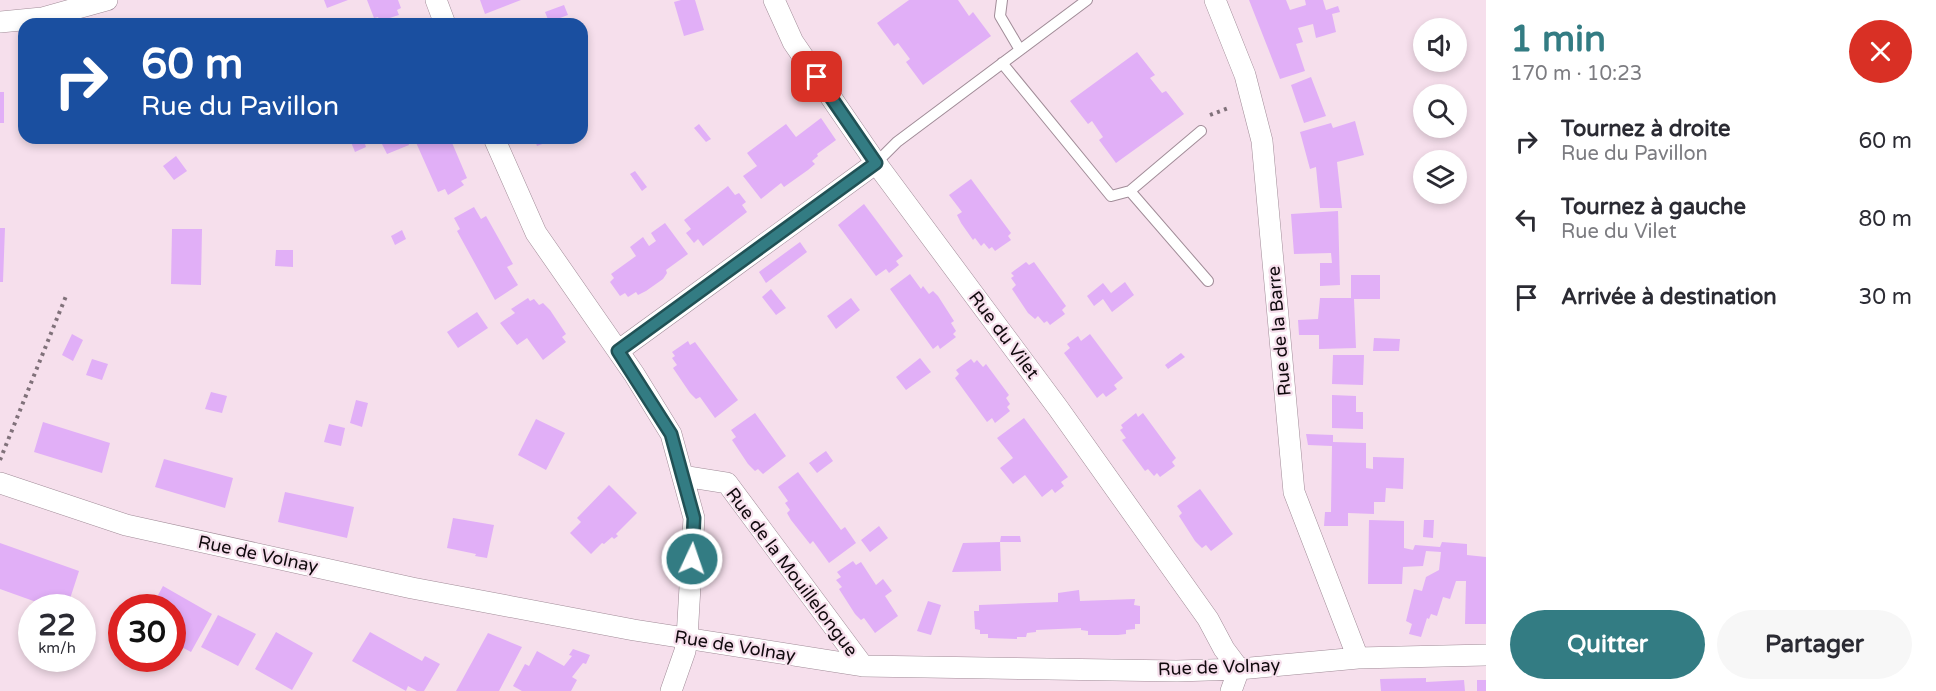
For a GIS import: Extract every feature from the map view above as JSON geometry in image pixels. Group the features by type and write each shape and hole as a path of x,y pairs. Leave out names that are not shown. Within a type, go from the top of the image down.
{"street":[{"path":"42,18 107,0"},
{"path":"436,0 443,18"},
{"name":"Rue du Vilet","path":"774,0 793,42 876,163 1058,408 1208,619 1224,649 1239,669"},
{"name":"Rue de la Barre","path":"1215,0 1245,75 1262,141 1294,492 1358,658"},
{"path":"0,22 18,20"},
{"path":"497,144 536,233 618,351 671,434 694,518 687,638 685,651 671,691"},
{"path":"618,351 876,163"},
{"name":"Rue de la Mouillelongue","path":"683,476 727,483 863,666"},
{"name":"Rue de Volnay","path":"0,483 126,525 412,588 634,630 863,666 1177,671 1239,669 1358,658 1486,655"},
{"path":"1230,691 1239,669"}],"lane":[{"path":"1002,0 1000,16 1020,50"},
{"path":"876,163 897,142 1087,0"},
{"path":"1002,63 1111,196 1130,191 1201,131"},
{"path":"1130,191 1208,281"}],"path":[{"path":"1201,131 1204,117 1251,99"},
{"path":"0,460 66,296"}],"building":[{"path":"324,0 348,0 327,8"},
{"path":"367,0 398,0 401,8 397,10 399,15 390,18 374,18"},
{"path":"480,0 521,0 485,14"},
{"path":"695,0 704,30 684,36 674,2"},
{"path":"909,0 958,0 969,16 973,12 991,36 923,85 906,62 910,59 898,43 894,46 877,23"},
{"path":"1249,0 1286,0 1290,10 1306,5 1305,0 1323,0 1326,10 1338,6 1340,12 1332,14 1336,32 1316,38 1313,24 1298,28 1303,42 1296,44 1305,71 1280,79"},
{"path":"564,5 568,15 547,18 545,12"},
{"path":"1137,52 1155,75 1150,78 1162,93 1166,91 1184,114 1116,163 1099,140 1103,137 1092,121 1088,124 1070,101"},
{"path":"1311,77 1326,116 1304,123 1291,85"},
{"path":"0,92 4,92 4,123 0,123"},
{"path":"821,118 836,140 817,154 818,156 812,161 815,164 808,170 784,187 781,183 761,199 743,176 757,166 747,153 786,124 796,137"},
{"path":"1355,121 1364,155 1337,162 1342,208 1320,208 1316,167 1310,169 1300,132 1331,123 1333,128"},
{"path":"699,124 711,139 706,142 694,128"},
{"path":"352,144 365,144 366,147 355,152"},
{"path":"382,144 409,144 409,145 387,154"},
{"path":"417,144 453,144 467,178 461,181 464,185 448,195 445,189 438,192"},
{"path":"176,156 187,171 174,180 163,166"},
{"path":"635,171 647,187 642,191 630,174"},
{"path":"971,179 1011,233 1008,236 1011,240 995,251 992,247 989,249 984,243 981,246 975,238 973,240 957,215 962,212 949,195"},
{"path":"728,186 735,195 739,193 746,202 742,205 747,212 703,246 698,239 694,243 686,233 691,229 684,220"},
{"path":"864,204 903,256 896,261 899,265 889,273 886,269 876,276 838,225"},
{"path":"474,207 481,219 486,216 513,264 507,267 518,285 495,300 457,231 460,229 454,218"},
{"path":"1338,211 1340,285 1320,286 1320,263 1332,263 1331,253 1294,254 1291,214"},
{"path":"665,223 688,254 666,270 667,273 663,279 646,291 638,295 636,292 628,297 625,293 620,296 610,282 614,278 611,274 636,256 630,247 643,237 649,246 656,241 651,233"},
{"path":"0,228 5,228 3,282 0,282"},
{"path":"172,229 202,229 201,285 171,284"},
{"path":"402,230 406,239 395,245 391,236"},
{"path":"800,242 807,252 766,283 759,272"},
{"path":"276,250 293,250 293,267 275,266"},
{"path":"1026,262 1029,265 1034,262 1066,306 1062,310 1065,314 1050,325 1047,321 1044,323 1038,316 1035,319 1028,313 1012,289 1016,285 1011,278 1014,276 1011,273"},
{"path":"910,274 921,289 923,286 929,294 933,291 938,296 954,321 951,323 956,331 953,334 956,337 940,349 938,345 933,349 890,289"},
{"path":"1351,275 1380,275 1380,299 1354,299 1356,348 1319,349 1319,335 1299,335 1298,320 1318,319 1320,298 1351,298"},
{"path":"1125,282 1134,295 1112,312 1103,299 1094,306 1087,296 1103,283 1111,293"},
{"path":"771,289 786,308 776,315 762,297"},
{"path":"528,298 530,301 534,299 539,305 543,303 566,334 562,337 566,342 543,360 527,338 517,345 500,323 515,313 511,309"},
{"path":"851,298 860,310 836,329 827,316"},
{"path":"477,312 488,328 458,348 447,332"},
{"path":"72,334 83,340 73,361 62,355"},
{"path":"1090,334 1123,378 1114,385 1117,389 1106,397 1103,393 1097,398 1064,353 1070,348 1067,344 1078,336 1081,341"},
{"path":"1374,338 1400,339 1399,351 1373,351"},
{"path":"688,341 690,345 695,342 738,400 715,418 700,397 696,399 690,393 673,368 677,365 672,358 675,356 672,352"},
{"path":"1181,353 1185,357 1168,369 1165,365"},
{"path":"1333,355 1364,355 1363,385 1332,384"},
{"path":"920,358 931,372 906,390 896,377"},
{"path":"92,359 108,364 102,380 86,375"},
{"path":"971,359 974,363 977,360 983,367 986,364 1009,395 1006,398 1010,404 1007,407 1010,411 995,423 992,418 987,422 955,378 959,374 956,370"},
{"path":"211,392 227,396 222,413 205,409"},
{"path":"1332,395 1356,396 1356,412 1363,412 1363,429 1332,428"},
{"path":"356,400 368,403 362,427 350,423"},
{"path":"755,413 786,456 763,474 758,469 755,471 748,464 732,440 736,437 731,430"},
{"path":"1136,413 1138,417 1143,413 1176,458 1172,462 1175,466 1160,477 1157,473 1154,476 1148,469 1145,471 1122,440 1126,438 1120,430 1123,428 1121,425"},
{"path":"1024,418 1068,477 1061,482 1064,486 1055,493 1052,489 1042,497 1025,475 1013,484 1000,468 1013,458 997,438"},
{"path":"536,419 565,433 546,470 518,455"},
{"path":"43,422 110,443 102,473 34,452"},
{"path":"329,424 345,428 341,446 324,442"},
{"path":"1306,434 1333,435 1333,442 1366,443 1366,468 1373,469 1373,457 1404,458 1403,489 1386,488 1385,502 1374,502 1374,514 1348,513 1348,526 1324,526 1325,512 1331,512 1332,446 1308,445"},
{"path":"826,451 833,461 817,473 809,463"},
{"path":"164,459 233,478 225,508 155,487"},
{"path":"798,472 841,530 845,527 856,543 829,563 813,541 810,544 791,520 787,513 790,510 785,503 788,501 778,487"},
{"path":"609,485 637,513 616,534 618,536 602,543 591,554 570,533 581,522 577,518"},
{"path":"1200,489 1233,534 1211,551 1206,545 1202,548 1195,541 1179,516 1182,513 1177,506"},
{"path":"285,492 354,507 347,538 278,522"},
{"path":"453,518 494,525 487,558 447,548"},
{"path":"1369,520 1404,521 1404,548 1413,550 1415,545 1440,547 1442,542 1467,544 1467,555 1486,557 1486,624 1465,624 1466,581 1456,581 1450,599 1443,597 1437,616 1431,614 1429,619 1427,618 1421,637 1409,634 1412,624 1406,621 1414,589 1422,591 1426,577 1439,570 1441,552 1426,551 1423,566 1403,567 1402,584 1368,584"},
{"path":"1424,520 1434,520 1433,538 1423,537"},
{"path":"879,526 888,538 870,552 861,540"},
{"path":"1001,536 1020,536 1021,542 1000,542"},
{"path":"1000,542 1001,571 952,572 963,543"},
{"path":"0,543 79,571 72,594 18,595 0,589"},
{"path":"853,561 856,565 861,562 876,585 883,579 892,591 885,596 898,616 875,633 864,618 861,620 855,614 839,589 842,587 836,580 841,577 837,572"},
{"path":"163,586 177,594 159,594"},
{"path":"1079,590 1080,601 1135,599 1134,605 1140,606 1140,624 1135,624 1135,629 1126,630 1126,634 1118,635 1088,635 1088,631 1081,630 1081,628 1036,630 1036,632 1027,633 1026,637 1017,637 1017,639 988,638 988,634 980,634 980,630 975,629 974,611 979,611 979,605 1058,602 1058,593"},
{"path":"186,599 212,614 191,652 186,649"},
{"path":"928,601 941,605 931,635 917,631"},
{"path":"218,615 256,634 238,666 201,647"},
{"path":"276,632 313,653 292,690 255,669"},
{"path":"370,632 422,661 425,656 440,664 424,691 417,691 408,686 406,691 352,661"},
{"path":"488,633 522,647 499,691 456,691"},
{"path":"573,649 590,655 586,664 583,663 572,677 577,680 571,691 522,691 513,686 525,664 529,666 537,651 564,666 572,656 569,655"},
{"path":"1426,678 1426,682 1464,680 1465,691 1381,691 1380,679"},
{"path":"1477,680 1486,680 1486,691 1477,691"}],"route":[{"path":"692,559 694,518 671,434 618,351 876,163 817,77"}]}
